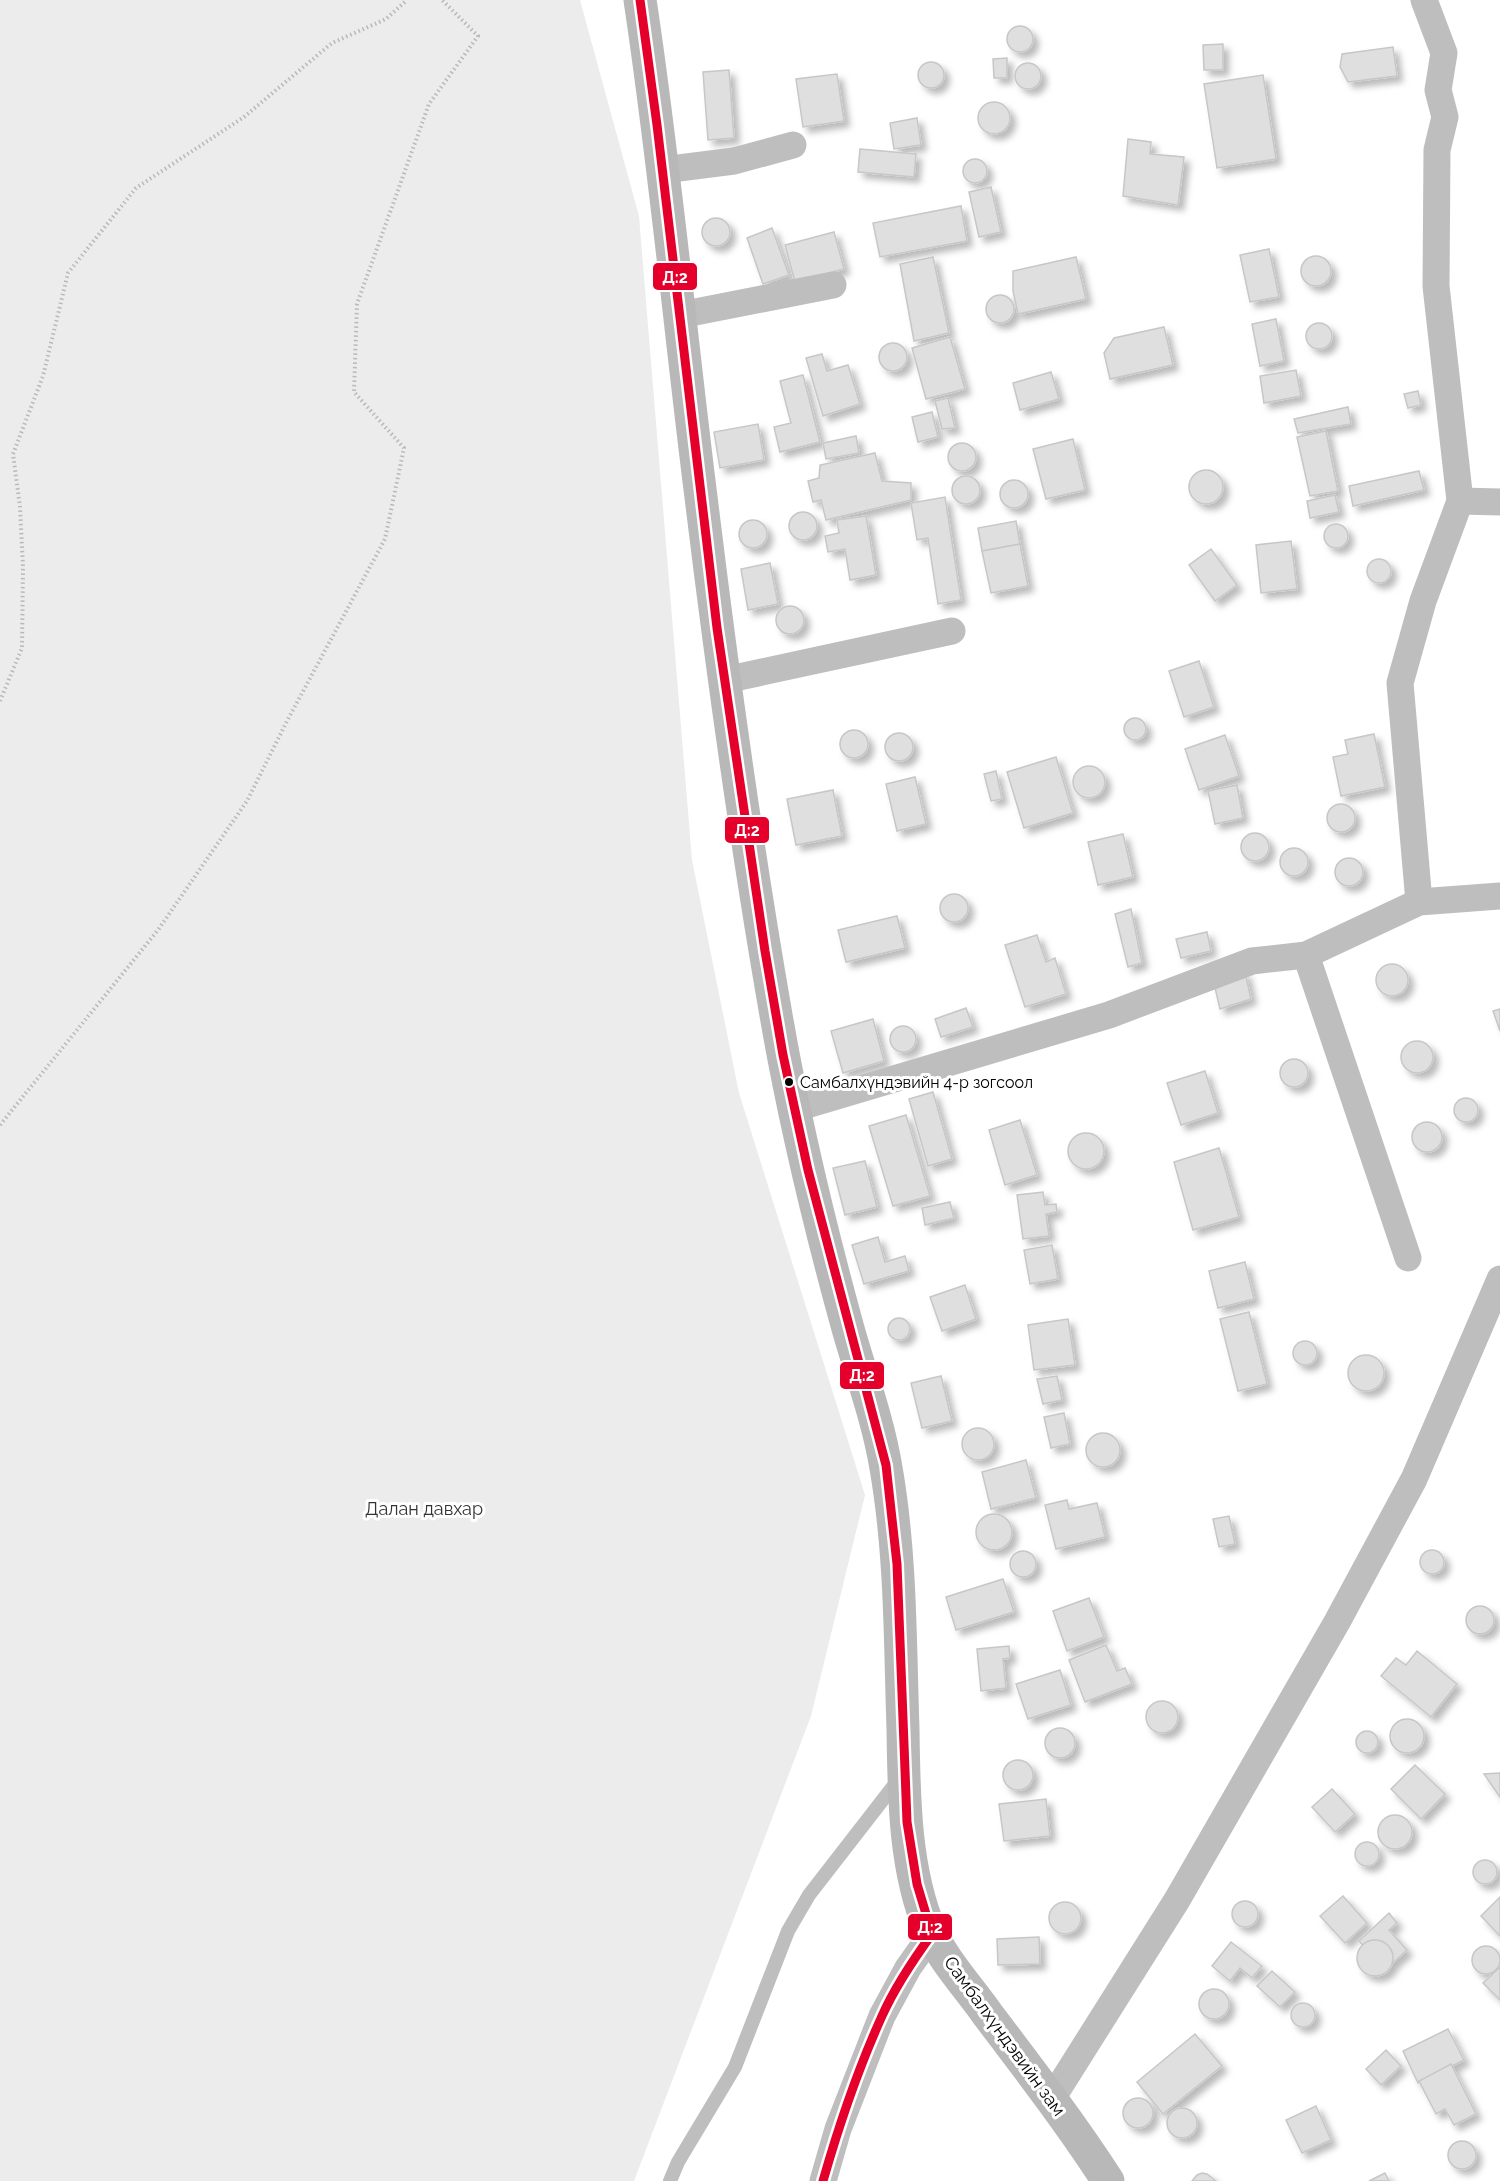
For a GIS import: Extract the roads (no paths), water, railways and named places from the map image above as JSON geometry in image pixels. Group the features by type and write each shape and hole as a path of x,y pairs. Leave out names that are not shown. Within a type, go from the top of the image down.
{"street":[{"name":"Самбалхүндэвийн зам","path":"640,0 663,170 701,500 725,680 768,967 793,1109 819,1220 879,1432 886,1467 896,1543 900,1605 904,1773 915,1878 932,1934 1108,2181"},
{"path":"1419,902 1400,683 1423,601 1461,501 1436,286 1437,150 1445,117 1438,90 1444,53 1424,0"},
{"path":"663,170 734,161 793,145"},
{"path":"680,315 833,285"},
{"path":"1461,501 1500,502"},
{"path":"725,680 952,632"},
{"path":"793,1109 1109,1015 1252,961 1306,955 1419,902 1500,896"},
{"path":"1306,955 1408,1258"},
{"path":"1051,2100 1177,1900 1337,1622 1414,1479 1500,1280"},
{"path":"823,2181 838,2129 882,2016 908,1968 932,1934"}],"lane":[{"path":"670,2181 678,2162 735,2067 788,1931 809,1896 904,1773"}],"place":[{"name":"Самбалхүндэвийн 4-р зогсоол","path":"789,1082"}],"park label":[{"name":"Далан давхар","path":"424,1508"}]}
